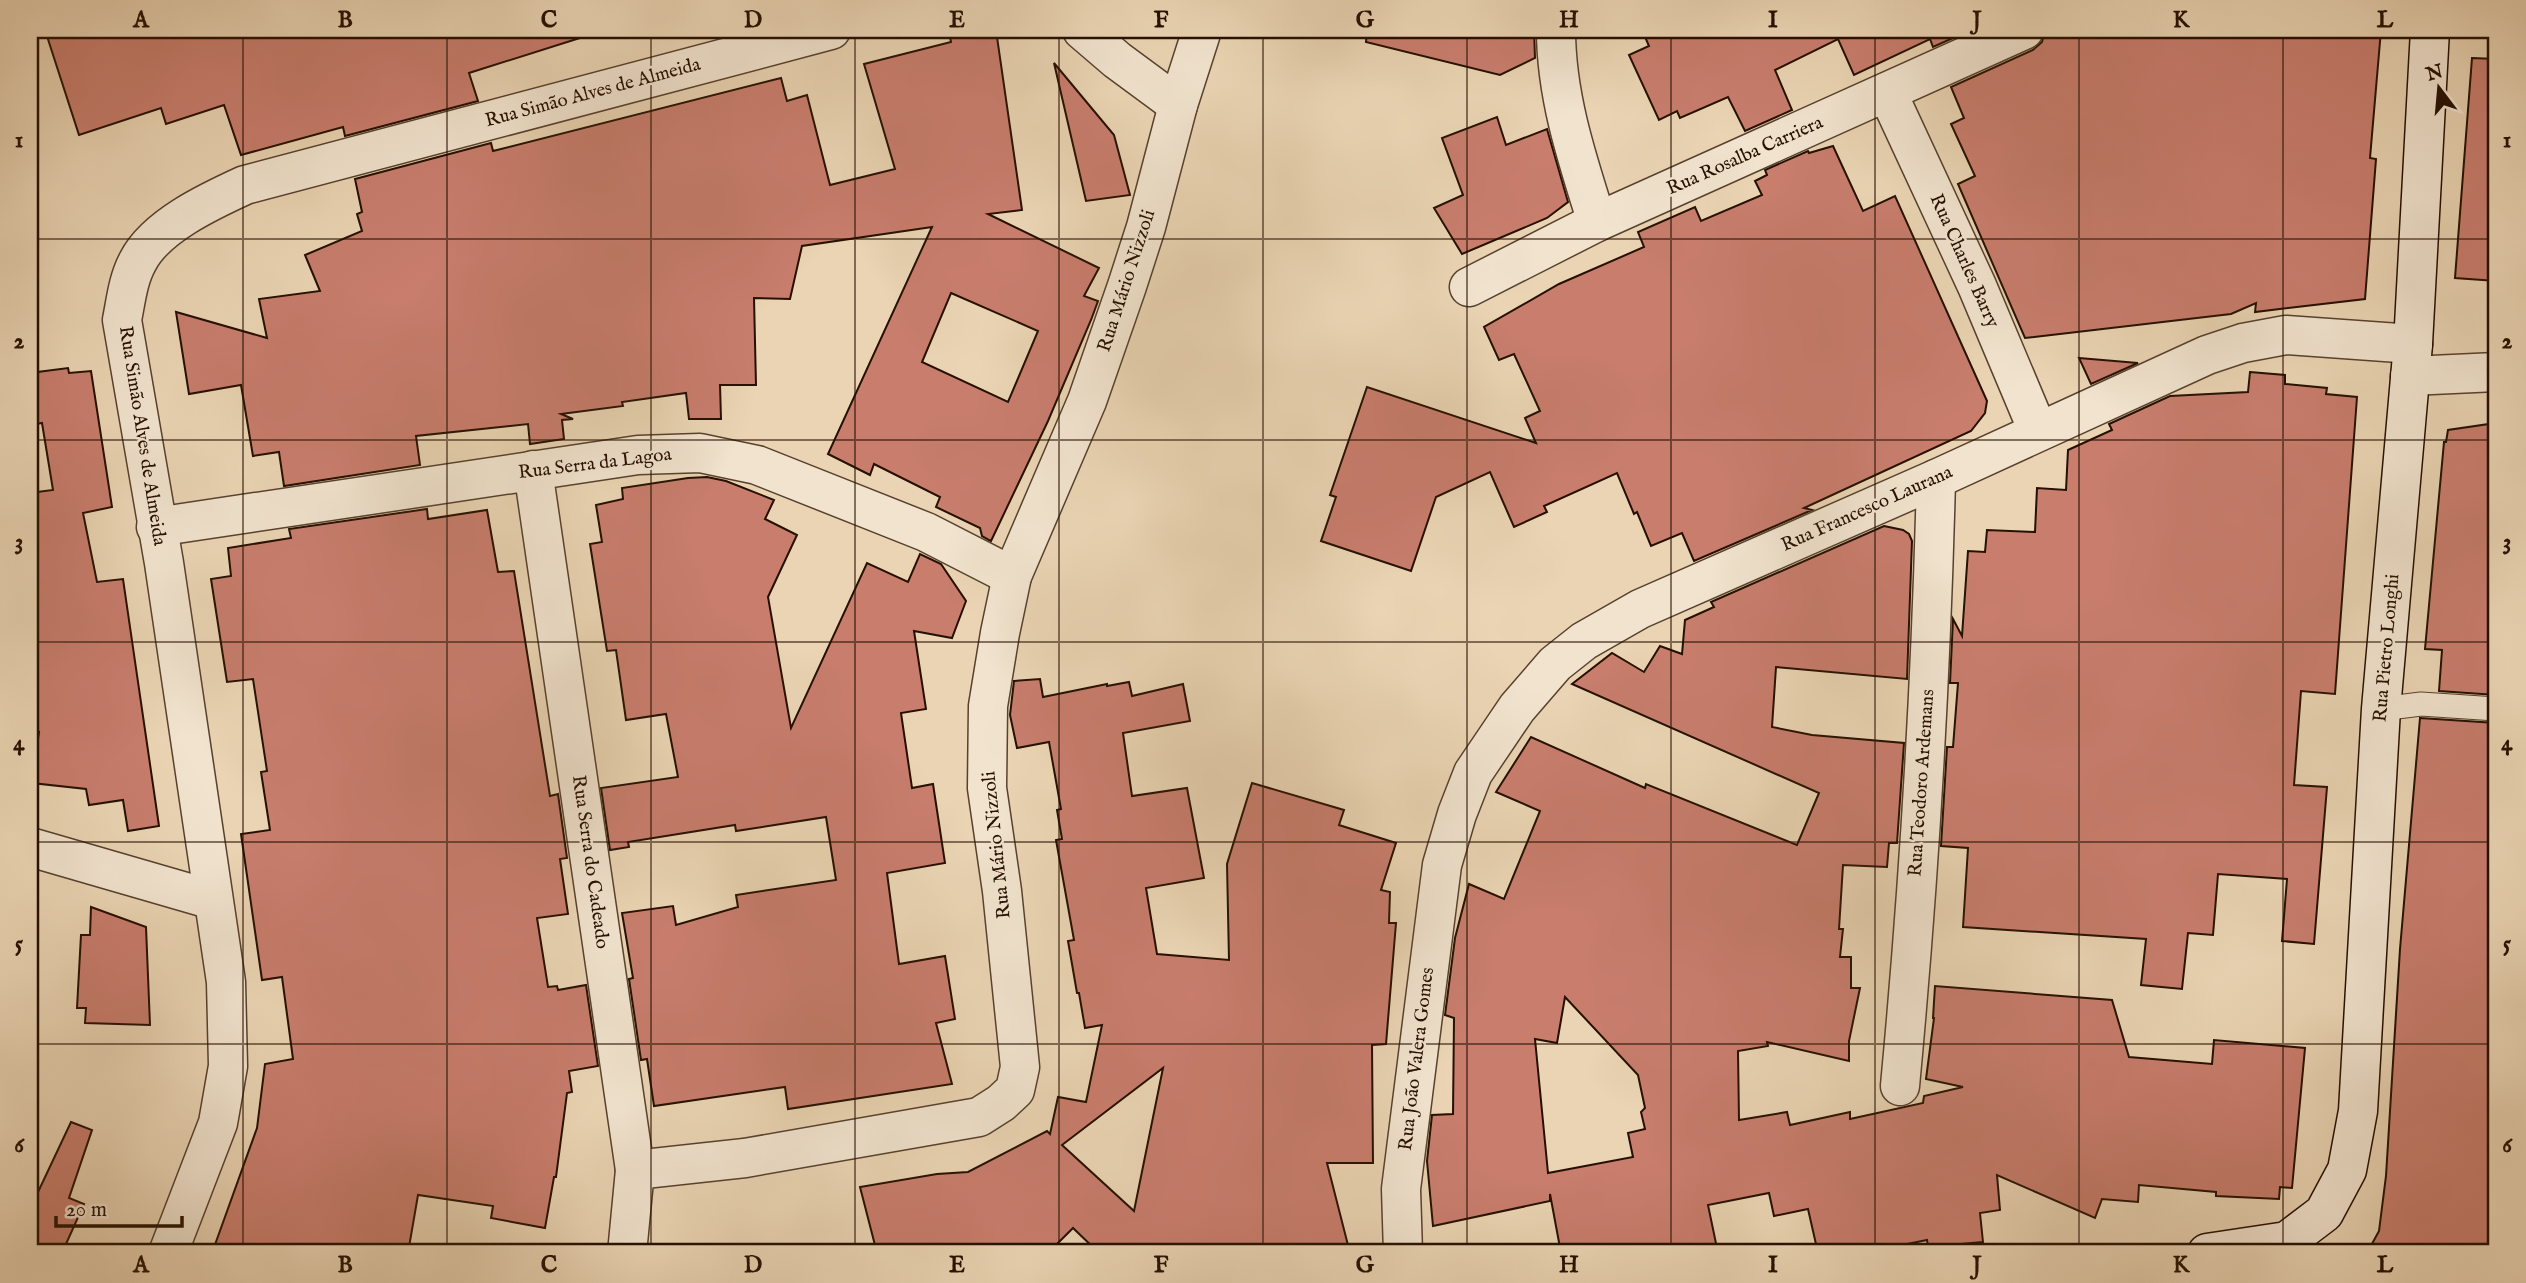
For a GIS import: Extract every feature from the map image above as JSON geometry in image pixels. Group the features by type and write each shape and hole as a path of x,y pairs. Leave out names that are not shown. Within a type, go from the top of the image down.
{"street":[{"name":"Rua Simão Alves de Almeida","path":"168,1253 218,1123 228,1066 226,982 122,320 129,282 138,260 154,239 217,198 245,185 831,30"},
{"path":"1082,30 1116,60 1178,105"},
{"name":"Rua Mário Nizzoli","path":"635,1170 745,1158 932,1127 979,1116 1001,1103 1015,1090 1020,1068 1002,891 988,788 988,706 1012,576 1087,401 1118,312 1146,227 1178,105 1202,30"},
{"path":"1556,30 1556,57 1562,97 1576,158 1597,222"},
{"name":"Rua Rosalba Carriera","path":"1469,287 1597,222 2024,30"},
{"name":"Rua Pietro Longhi","path":"2285,1247 2324,1213 2347,1170 2358,1111 2381,709 2412,360 2430,30"},
{"name":"Rua Charles Barry","path":"1887,93 1977,286 2038,431"},
{"name":"Rua Francesco Laurana","path":"1442,865 1473,773 1525,699 1555,664 1584,641 1640,609 1936,479 2207,355 2243,343 2286,335 2412,360 2496,372"},
{"name":"Rua Serra da Lagoa","path":"156,527 638,455 700,453 757,465 926,532 1012,576"},
{"name":"Rua Serra do Cadeado","path":"533,470 635,1170 627,1253"},
{"name":"Rua Teodoro Ardemans","path":"1899,1086 1908,1000 1930,676 1936,479"},
{"path":"30,847 213,900"},
{"name":"Rua João Valera Gomes","path":"1404,1253 1401,1189 1442,865"},
{"path":"2207,1253 2285,1247"}],"lane":[{"path":"2381,709 2421,704 2496,709"}],"building":[{"path":"45,30 582,30 583,37 469,73 478,101 345,136 343,127 241,155 224,105 166,124 161,108 79,135"},
{"path":"996,30 1022,210 988,214 1099,268 1084,296 1098,301 1091,320 1048,421 991,541 982,536 980,528 936,507 940,497 874,464 870,475 828,454 932,227 802,246 790,299 754,298 756,385 720,385 721,419 689,419 686,393 622,402 623,406 561,414 573,419 562,420 564,439 530,444 528,424 416,436 420,465 284,486 279,452 253,456 241,385 189,394 176,312 267,338 259,299 320,291 305,255 362,231 357,214 362,212 355,179 491,143 493,151 781,78 787,101 807,95 830,185 895,169 864,64 951,42 950,37","holes":["951,293 1038,331 1008,402 922,362"]},
{"path":"1367,30 1534,30 1535,58 1500,75 1366,42"},
{"path":"1642,30 1971,30 1933,47 1930,39 1854,75 1838,39 1775,70 1792,110 1745,131 1728,97 1680,118 1677,111 1659,120 1629,55 1649,46"},
{"path":"2045,30 2381,30 2370,158 2376,159 2365,299 2255,312 2256,303 2231,314 2025,338 1958,184 1975,176 1951,124 1964,118 1951,87 2033,50 2042,42"},
{"path":"2472,58 2496,59 2496,281 2455,278"},
{"path":"1054,63 1114,135 1130,195 1086,201"},
{"path":"1497,117 1506,145 1547,129 1568,202 1547,218 1462,254 1434,208 1463,195 1442,138"},
{"path":"1833,146 1863,211 1895,196 1987,401 1985,413 1971,431 1804,508 1812,510 1694,561 1682,533 1651,546 1617,473 1544,506 1547,512 1514,527 1490,472 1436,497 1411,571 1321,541 1336,497 1330,495 1367,387 1536,443 1525,418 1540,411 1514,354 1499,360 1484,327 1559,284 1644,247 1638,232 1695,207 1701,221 1762,195 1755,181 1767,175 1765,170 1808,151 1809,153"},
{"path":"2079,358 2138,363 2091,384"},
{"path":"68,368 69,373 91,371 112,507 83,513 97,582 123,579 159,826 128,831 123,800 89,805 86,789 32,783 39,732 30,733 30,493 53,490 42,423 30,425 30,373"},
{"path":"2250,372 2285,375 2285,384 2327,388 2326,394 2357,397 2335,694 2301,691 2294,785 2327,787 2314,944 2282,941 2287,879 2218,874 2213,935 2188,933 2182,989 2141,985 2146,939 1963,927 1968,848 1941,846 1947,747 1953,747 1958,683 1950,683 1953,619 1962,636 1968,551 1985,552 1987,530 2035,532 2037,488 2066,490 2068,450 2112,430 2109,424 2170,396 2248,392"},
{"path":"2496,423 2496,695 2439,691 2442,650 2425,649 2444,442 2448,430"},
{"path":"707,477 726,481 774,500 765,519 797,535 768,597 791,728 867,563 908,582 920,554 941,564 966,601 952,638 914,631 926,709 901,713 912,788 933,784 945,863 887,873 899,964 945,956 955,1019 936,1023 952,1084 788,1109 785,1087 654,1106 647,1059 641,1060 629,979 633,978 622,913 673,906 676,925 738,907 736,895 836,880 826,817 736,831 735,825 628,842 629,847 610,850 601,788 678,777 666,714 626,720 616,650 607,651 590,544 602,542 596,505 623,499 622,488"},
{"path":"427,509 428,519 487,510 498,572 514,571 550,796 558,794 567,858 560,859 568,914 537,918 548,987 557,986 558,990 586,985 598,1066 569,1071 572,1092 567,1093 556,1177 545,1228 491,1218 493,1206 418,1195 408,1253 212,1253 257,1128 265,1064 293,1059 282,977 262,980 241,834 270,830 261,772 267,771 253,679 227,682 211,579 231,576 228,548 291,538 289,529"},
{"path":"1884,526 1903,530 1909,534 1912,541 1907,679 1776,667 1772,727 1812,735 1904,743 1897,843 1889,843 1887,867 1843,865 1840,957 1851,957 1851,988 1860,988 1849,1041 1849,1061 1767,1042 1768,1046 1738,1051 1739,1120 1787,1112 1790,1125 1850,1112 1850,1119 1923,1103 1924,1096 1963,1087 1926,1079 1935,986 2112,1000 2129,1057 2212,1064 2214,1040 2305,1048 2292,1188 2280,1187 2279,1199 2216,1196 2216,1192 2139,1185 2138,1202 2102,1199 2095,1218 1997,1175 2000,1210 1980,1213 1983,1242 1928,1247 1927,1240 1863,1253 1818,1253 1808,1209 1774,1216 1769,1193 1708,1205 1718,1253 1561,1253 1550,1194 1550,1201 1433,1226 1427,1161 1432,1115 1453,1114 1454,1018 1445,1015 1455,938 1469,884 1504,899 1540,811 1496,792 1531,737 1645,788 1646,784 1797,845 1819,793 1572,684 1612,653 1644,672 1660,646 1682,654 1685,620 1714,607 1711,602","holes":["1565,997 1638,1075 1645,1108 1641,1112 1645,1129 1628,1133 1633,1157 1548,1173 1535,1039 1557,1043"]},
{"path":"1040,679 1043,697 1129,682 1132,696 1183,684 1190,721 1123,733 1132,796 1187,788 1204,878 1146,888 1157,954 1229,960 1227,864 1252,783 1344,810 1339,825 1396,843 1381,890 1390,892 1389,923 1396,923 1386,1044 1372,1045 1373,1163 1327,1163 1350,1253 1099,1253 1073,1228 1048,1253 877,1253 860,1187 937,1174 968,1172 1047,1131 1050,1134 1058,1097 1086,1102 1102,1025 1085,1028 1077,993 1068,941 1074,940 1056,840 1062,839 1057,810 1061,809 1049,742 1017,748 1010,715 1014,681","holes":["1163,1068 1134,1211 1062,1145"]},
{"path":"2420,718 2496,723 2496,1253 2367,1253 2379,1231 2386,1176 2400,949"},
{"path":"91,907 146,927 150,1025 85,1023 86,1008 77,1008 81,935 90,935"},
{"path":"71,1122 92,1130 69,1198 84,1204 62,1253 30,1253 30,1209"}]}
